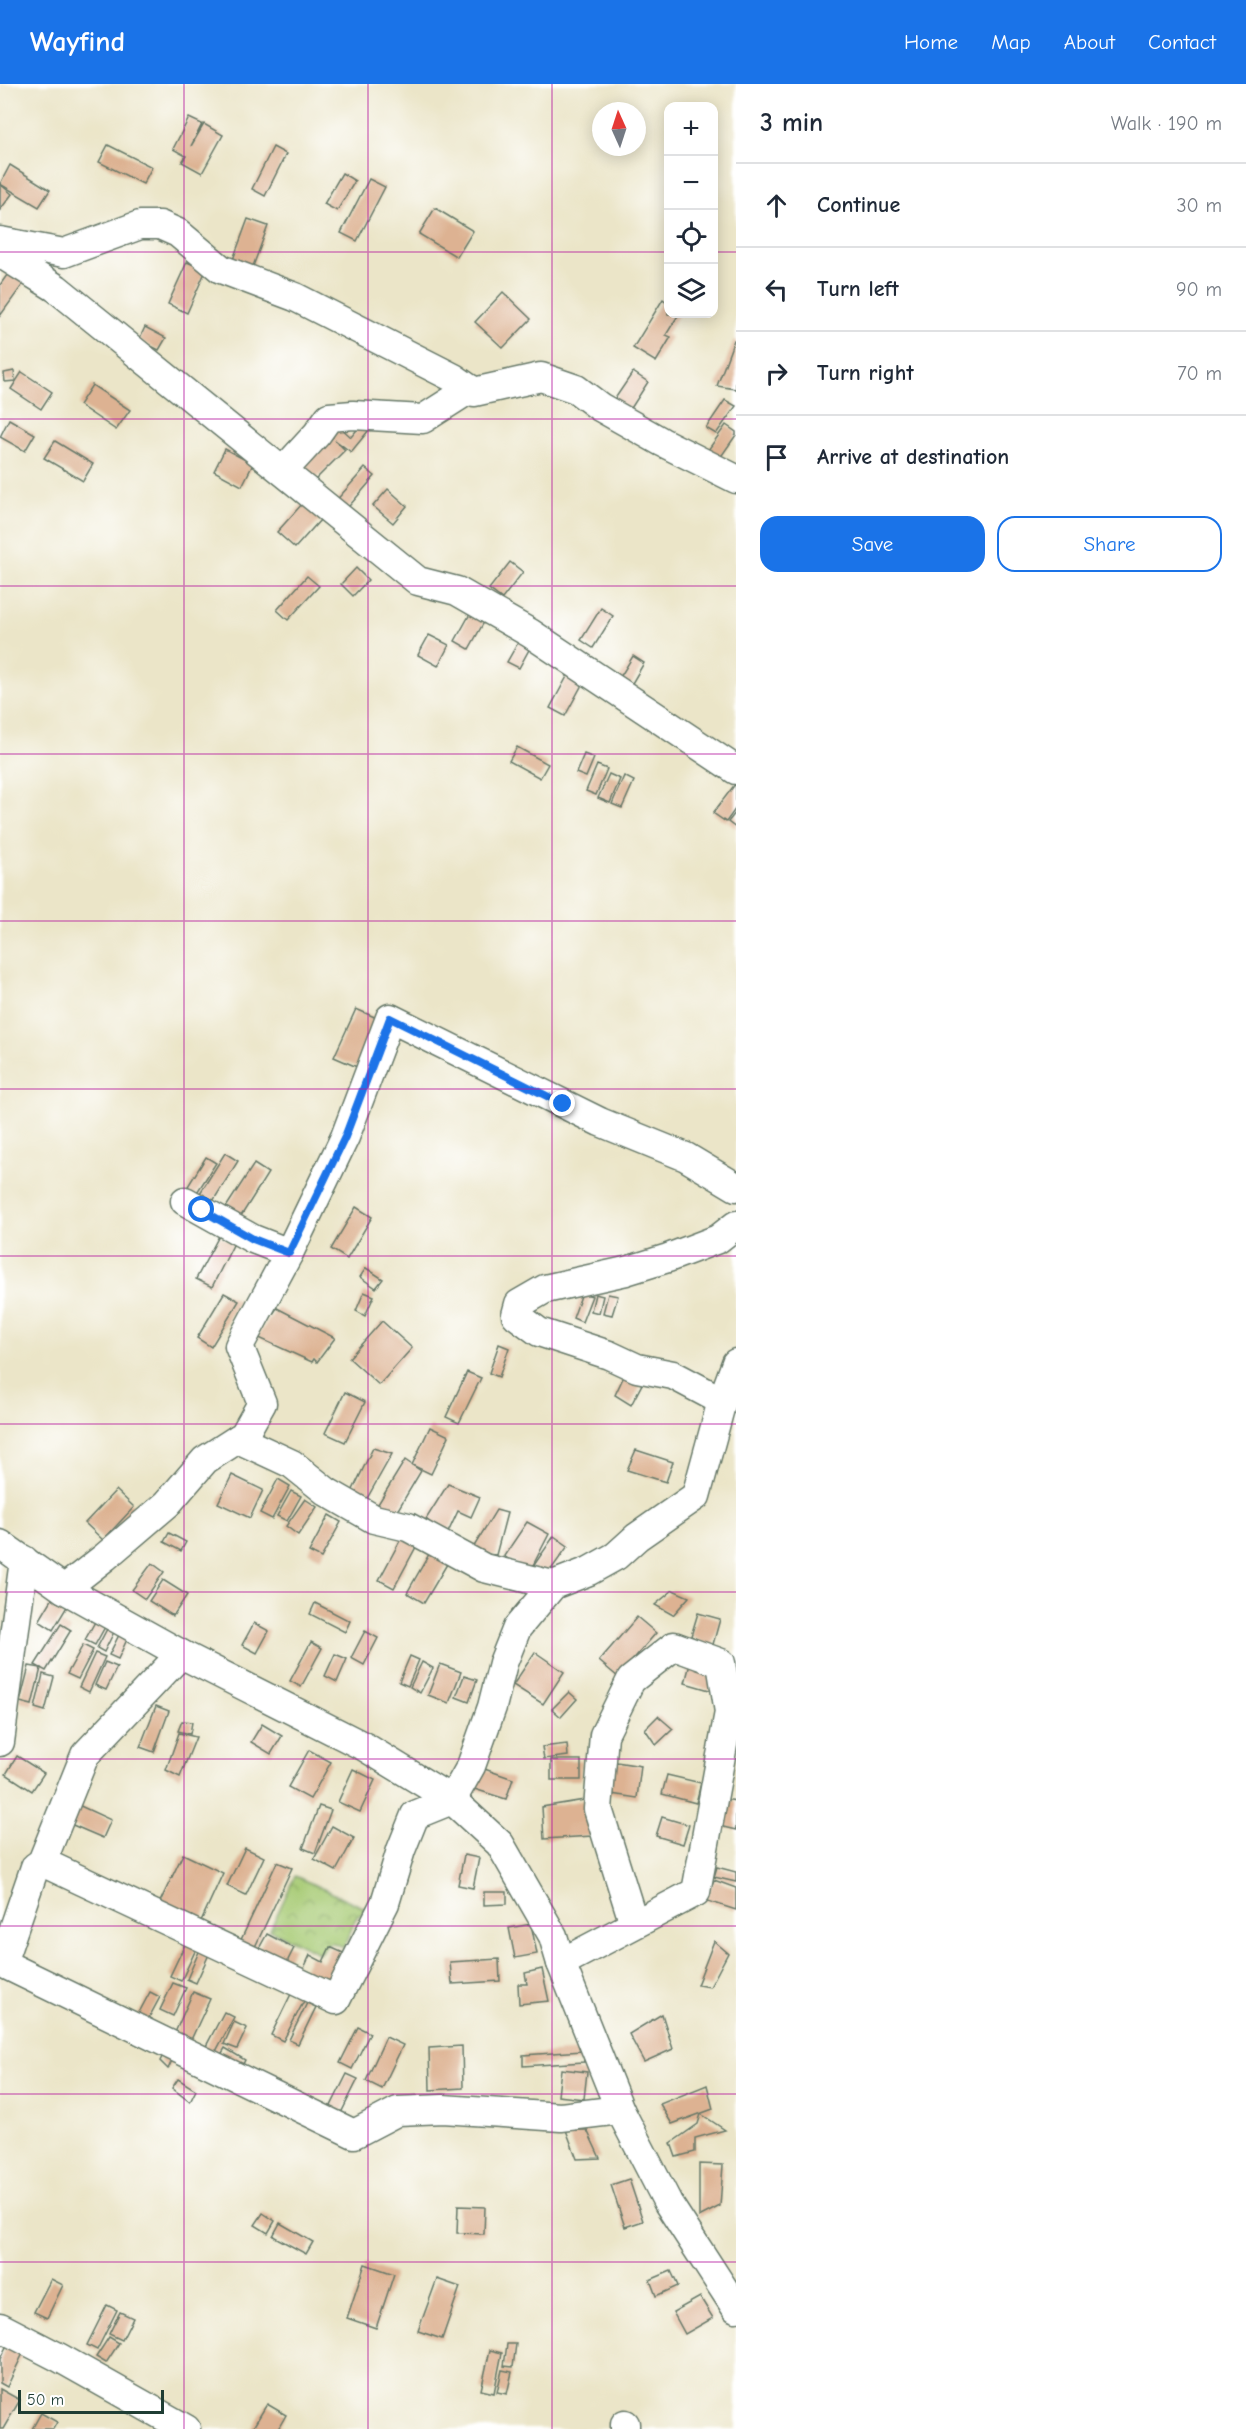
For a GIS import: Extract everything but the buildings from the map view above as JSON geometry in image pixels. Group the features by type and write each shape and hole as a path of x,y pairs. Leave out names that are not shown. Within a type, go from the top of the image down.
{"street":[{"path":"0,241 64,253 140,225 160,225 178,233 221,268 295,297 454,378 474,392 541,377 576,389 651,436 736,479"},
{"path":"0,253 56,288 418,580 457,591 530,633 736,771"},
{"path":"282,471 317,434 329,417 352,415 423,419 470,389"},
{"path":"64,1588 105,1557 167,1504 206,1460 244,1436 261,1403 238,1346 289,1253 345,1137 390,1018 600,1122 686,1157 736,1187"},
{"path":"185,1201 253,1239 289,1253"},
{"path":"722,1401 673,1375 637,1368 609,1355 539,1332 516,1315 519,1304 545,1289 626,1271 668,1258 718,1239 736,1226"},
{"path":"42,1862 336,2000 385,1903 401,1850 415,1815 452,1800 471,1766 492,1707 503,1663 517,1628 553,1585 589,1571 616,1556 637,1537 696,1496 722,1401 736,1363"},
{"path":"238,1439 291,1464 327,1492 374,1519 408,1527 484,1568 553,1585"},
{"path":"0,1544 64,1588 181,1654 365,1747 452,1800 500,1844 553,1936 561,1963 620,2110 668,2203 736,2308"},
{"path":"0,1742 24,1560"},
{"path":"561,1963 696,1892 731,1695 721,1663 674,1646 631,1680 604,1735 598,1809 634,1924"},
{"path":"181,1654 85,1755 42,1862 35,1867 1,1963 354,2134 398,2111 443,2109 561,2117 620,2110"},
{"path":"0,2327 186,2429"}],"green space":[{"path":"295,1876 367,1909 356,1918 344,1947 331,1942 319,1953 270,1930"}],"route":[{"path":"202,1210 253,1239 289,1253 345,1137 390,1018 563,1104"}]}
